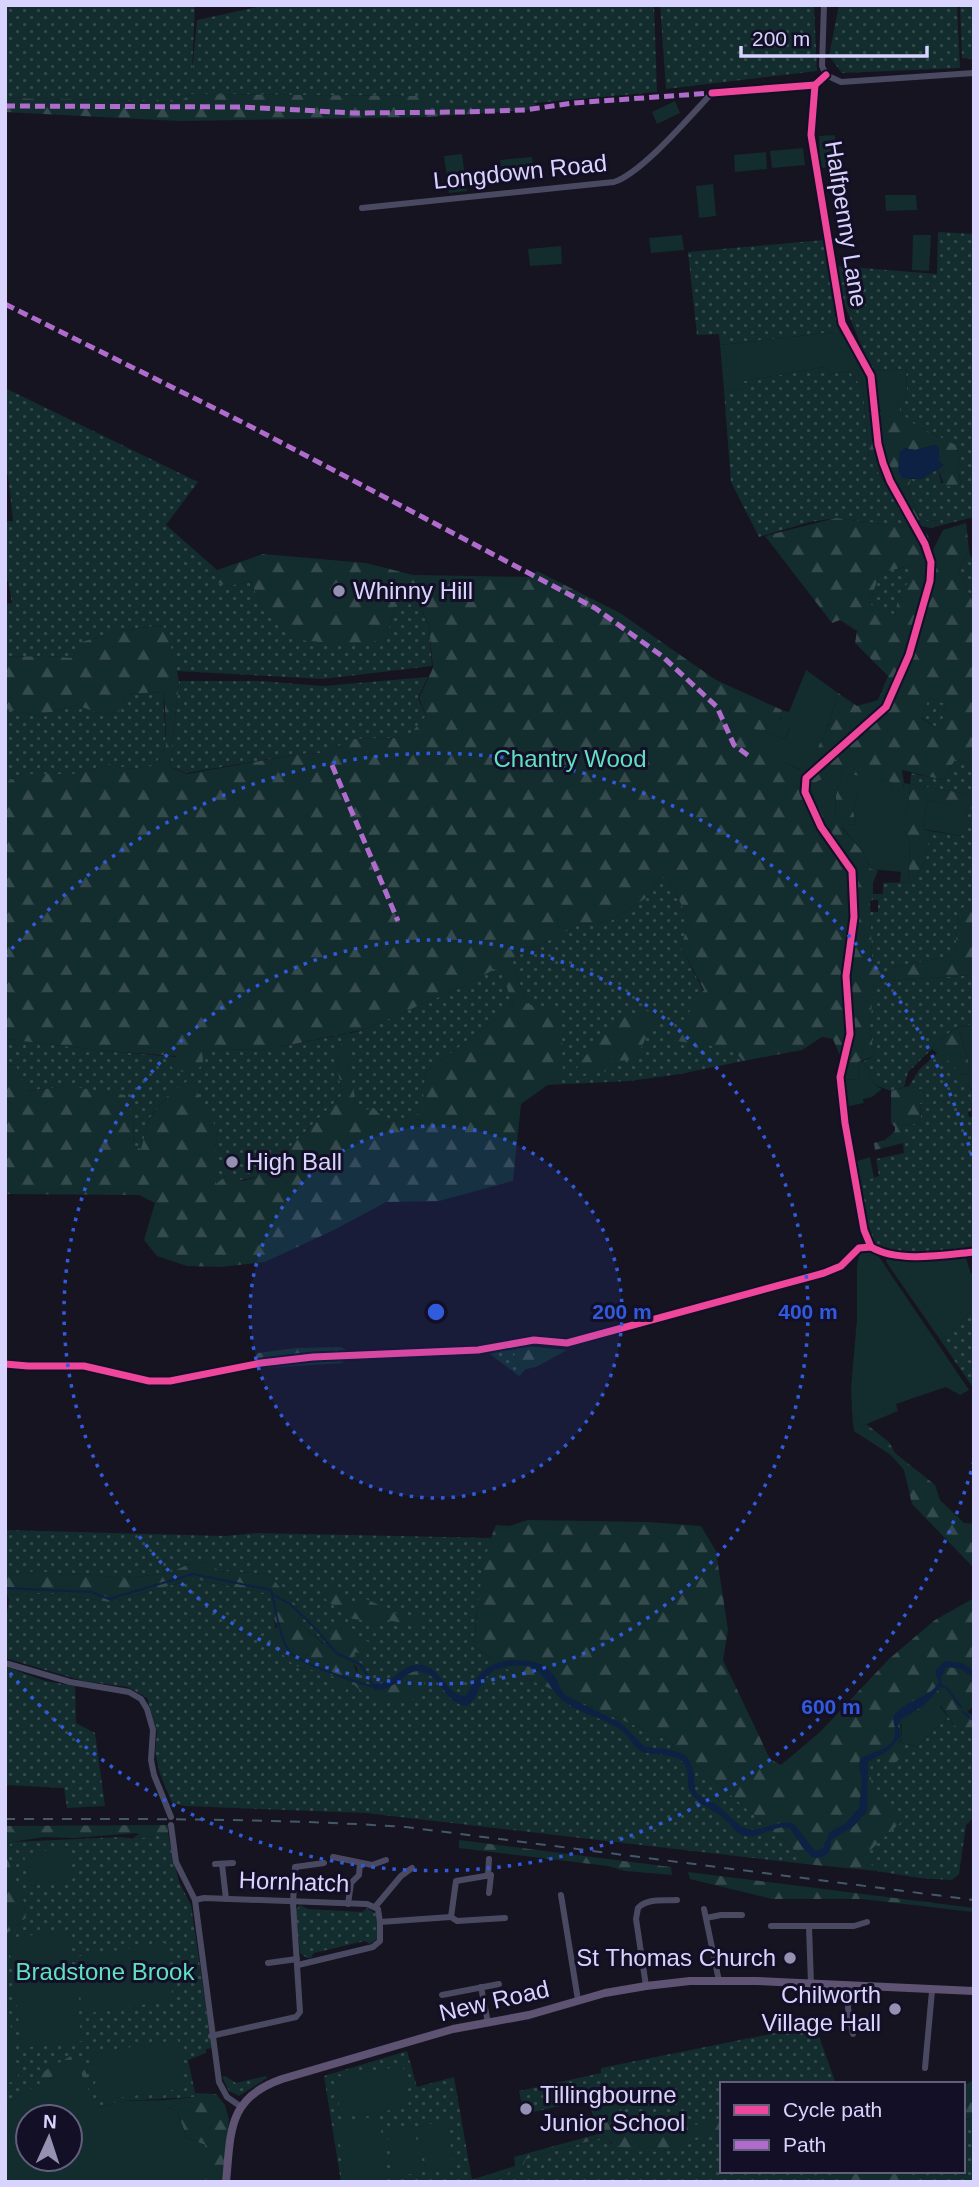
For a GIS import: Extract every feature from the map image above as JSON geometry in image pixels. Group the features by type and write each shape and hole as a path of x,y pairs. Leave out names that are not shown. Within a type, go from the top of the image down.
{"main road":[{"name":"New Road","path":"240,2106 259,2088 282,2079 404,2042 646,1986 719,1981 974,1991"},
{"path":"226,2182 232,2126 240,2106"}],"street":[{"path":"824,5 822,66 826,75 841,82 974,73"},
{"path":"816,85 826,75"},
{"name":"Longdown Road","path":"362,208 614,182 624,179 638,168 712,93 816,85"},
{"name":"Halfpenny Lane","path":"816,85 811,135 842,323 871,376 878,444 883,463 925,544 931,562 930,582 909,655 886,707 806,778 805,792 821,827 852,872 854,917 846,976 850,1034 841,1065 842,1105 864,1230 872,1247 893,1254 974,1252"},
{"path":"5,1663 70,1682 129,1692 141,1699 147,1709 153,1730 151,1760 154,1775 171,1821 176,1862 195,1900 219,2082 227,2097 240,2106"},
{"path":"333,1857 372,1865 386,1860"},
{"path":"488,1876 489,1860"},
{"path":"226,1899 219,1864 233,1863"},
{"path":"211,2036 296,2017 300,2012 293,1903 295,1867 324,1863"},
{"path":"348,1903 351,1883 359,1875 360,1863"},
{"path":"375,1907 401,1876 412,1868"},
{"path":"452,1917 456,1881 491,1875 489,1894"},
{"path":"561,1895 578,2000"},
{"name":"Hornhatch","path":"195,1900 204,1898 348,1903 375,1907 380,1922"},
{"path":"646,1986 636,1919 638,1902 677,1900"},
{"path":"704,1909 719,1981"},
{"path":"706,1918 721,1914 741,1915"},
{"path":"268,1963 297,1962 373,1947 380,1941 380,1922 452,1917 457,1921 505,1918"},
{"path":"771,1926 854,1926 867,1922"},
{"path":"809,1927 811,1983"},
{"path":"442,1995 499,1984"},
{"path":"481,1987 488,2023"},
{"path":"849,1987 848,2008 853,2034"},
{"path":"925,2067 932,1991"}],"green space":[{"path":"5,5 195,5 192,73 197,20 267,5 654,5 657,92 534,103 433,108 422,96 190,94 180,102 5,98"},
{"path":"660,5 814,5 817,71 666,89"},
{"path":"839,5 957,5 960,68 842,73 829,56"},
{"path":"960,5 974,5 974,59 962,58"},
{"path":"190,94 422,96 433,108 534,103 540,109 428,117 179,121 5,112 5,98 180,102"},
{"path":"675,101 680,113 657,124 652,112"},
{"path":"835,135 837,167 820,168 819,136"},
{"path":"803,148 805,165 772,168 770,151"},
{"path":"766,152 767,169 735,172 734,155"},
{"path":"462,154 467,191 449,193 444,156"},
{"path":"532,157 534,176 502,179 500,160"},
{"path":"713,184 716,216 699,218 696,186"},
{"path":"885,195 916,195 917,210 886,211"},
{"path":"938,232 974,234 974,517 942,525 939,520 920,519 908,490 911,479 921,479 938,469 941,483 961,483 956,445 915,425 900,412 898,401 907,398 906,369 872,371 842,299 837,266 937,274"},
{"path":"682,235 684,250 651,253 649,238"},
{"path":"913,235 931,235 929,271 912,270"},
{"path":"824,240 843,331 720,345 719,334 697,335 688,252"},
{"path":"561,246 562,264 530,266 528,249"},
{"path":"843,331 860,362 853,366 861,376 863,388 849,371 831,374 825,367 744,381 744,389 724,391 720,345"},
{"path":"860,362 869,390 876,446 892,493 869,458 861,376 852,366"},
{"path":"825,367 831,374 849,371 863,388 869,458 914,528 836,518 810,522 759,537 731,482 724,391 744,389 744,381"},
{"path":"906,369 907,398 880,410 878,415 872,371"},
{"path":"5,388 198,482 166,525 217,570 216,582 228,586 251,581 262,609 386,639 400,587 411,585 429,627 432,666 323,679 177,671 162,625 120,631 79,643 73,658 5,657 5,604 12,603 8,581 5,581 5,521 13,521 8,475 5,474"},
{"path":"898,401 900,412 915,425 956,445 961,484 945,487 938,469 943,465 939,461 936,445 915,450 904,448 902,477 911,479 908,490 920,519 939,520 942,525 931,528 921,526 904,502 882,454 877,422 880,409"},
{"name":"Chantry Wood","path":"836,518 914,528 917,533 927,533 933,550 943,530 966,523 969,550 959,571 974,605 974,763 955,760 943,780 902,770 903,789 894,789 889,781 879,780 858,793 853,810 856,824 841,827 863,852 871,869 878,870 873,883 873,900 870,901 872,960 884,974 892,973 895,967 955,955 958,912 968,904 974,904 974,975 874,982 870,1025 874,1056 858,1062 860,1079 842,1080 846,1057 840,1056 833,1039 822,1037 802,1050 743,1061 733,1049 670,1040 704,990 681,947 689,920 669,880 660,877 649,896 609,922 581,924 511,959 527,1004 561,1012 563,1074 521,1104 513,1181 439,1201 386,1202 265,1262 221,1267 187,1266 157,1256 144,1240 155,1203 139,1195 5,1194 5,1065 15,1064 28,1091 68,1086 125,1095 134,1118 133,1145 141,1149 149,1120 169,1094 190,1079 218,1131 215,1149 216,1184 230,1173 242,1181 258,1177 259,1157 267,1152 280,1157 342,1095 337,1057 348,1033 270,1049 202,1050 203,1062 196,1073 175,1071 171,1066 176,1056 5,1039 5,783 22,774 73,774 110,764 130,769 154,766 166,746 163,692 126,694 119,712 101,714 76,705 38,716 5,709 5,657 73,658 78,643 120,631 163,625 175,658 179,682 170,767 187,774 298,754 329,753 349,739 396,738 410,734 426,716 419,698 433,668 429,626 411,585 400,587 386,639 358,645 299,640 262,609 251,581 228,586 215,582 217,570 263,554 366,563 413,575 531,577 537,571 620,613 716,680 782,710 780,721 790,726 785,739 752,729 749,737 800,770 820,744 838,693 857,706 878,700 888,676 855,643 857,631 840,620 832,623 765,536","holes":["909,566 908,583 899,594 895,615 869,604 880,573","929,698 946,704 941,727 938,729 921,718","843,770 836,795 835,819 812,784","500,966 513,1006 425,1073 422,1113 387,1123 374,1108 355,1112 354,1088 348,1083 350,1032 361,1031 466,985"]},
{"path":"969,550 974,559 974,605 959,571"},
{"path":"910,566 908,583 899,594 895,615 869,604 880,573"},
{"path":"806,670 838,693 820,744 801,770 752,746 748,737 751,728 785,739 790,727 780,721 782,710 789,712"},
{"path":"428,677 418,698 426,716 410,734 397,738 349,739 329,753 298,754 187,773 170,767 179,681 260,681 323,686"},
{"path":"163,692 166,746 155,766 130,769 110,764 74,774 22,774 5,783 5,709 38,716 76,705 101,714 119,712 126,694"},
{"path":"929,698 946,704 941,727 938,729 921,717"},
{"path":"955,760 974,763 974,795 910,784 911,773 943,780"},
{"path":"828,766 839,767 843,771 836,795 835,819 827,820 809,789 812,784 827,777 824,770"},
{"path":"849,774 889,781 894,789 903,789 904,783 910,784 908,807 903,814 903,827 910,843 908,882 900,883 901,872 871,869 863,852 841,826 856,824 853,810 858,793 846,791"},
{"path":"910,784 974,795 974,809 927,800 923,829 930,831 926,859 913,882 908,882 910,843 903,827"},
{"path":"927,800 967,807 962,836 923,829"},
{"path":"967,807 974,809 974,904 968,904 958,912 955,955 895,967 892,973 884,974 872,960 870,912 878,912 878,900 873,900 873,894 883,894 883,883 913,882 926,859 930,831 961,836"},
{"path":"660,877 669,880 689,920 681,947 733,1049 743,1061 629,1081 547,1085 563,1074 527,1004 511,959 581,924 609,922 649,896"},
{"path":"500,965 513,1006 425,1073 423,1113 387,1123 355,1112 354,1088 348,1083 349,1033 361,1031 466,985"},
{"path":"974,975 974,1024 958,1027 935,1042 932,1049 908,1072 904,1087 891,1091 875,1085 864,1061 874,1056 870,1025 874,982"},
{"path":"648,1011 658,1016 657,1028 647,1036 635,1059 610,1062 605,1072 578,1074 576,1069 598,1039 614,1023 634,1013"},
{"path":"974,1024 974,1110 971,1111 973,1091 959,1074 966,1075 970,1067 958,1027"},
{"path":"958,1027 970,1067 967,1075 959,1074 932,1049 935,1042"},
{"path":"349,1033 339,1048 338,1056 342,1095 280,1157 267,1152 258,1177 215,1184 218,1131 169,1094 149,1119 141,1150 133,1146 134,1118 68,1086 27,1091 15,1064 5,1065 5,1039 177,1057 202,1050 270,1049"},
{"path":"937,1053 949,1058 973,1092 971,1111 968,1112 969,1117 974,1116 974,1246 938,1252 892,1251 876,1245 864,1219 857,1182 879,1176 876,1159 904,1153 901,1126 921,1123 920,1102 926,1102 923,1090 909,1086 919,1070"},
{"path":"864,1061 875,1085 882,1089 872,1097 863,1099 864,1103 845,1107 842,1080 860,1079 858,1062"},
{"path":"909,1086 923,1090 926,1102 920,1103 921,1123 901,1126 903,1143 875,1150 874,1143 885,1140 895,1131 891,1123 891,1091"},
{"path":"870,1157 874,1178 857,1182 854,1162"},
{"path":"866,1248 875,1251 969,1390 960,1395 946,1387 896,1404 898,1411 860,1427 852,1413 851,1387 857,1320 857,1267 860,1250"},
{"path":"886,1258 966,1258 971,1274 974,1274 974,1308 941,1341 887,1263"},
{"path":"974,1308 974,1389 941,1341"},
{"path":"525,1346 567,1350 536,1367 526,1369 516,1363 514,1357 517,1348"},
{"path":"340,1347 351,1352 342,1363 265,1368 251,1363 258,1353 296,1348"},
{"path":"517,1348 514,1357 516,1363 526,1369 519,1376 490,1354"},
{"path":"852,1413 860,1427 866,1424 889,1442 895,1453 935,1485 940,1500 964,1523 974,1524 974,1576 972,1566 912,1504 904,1470 891,1455 854,1431"},
{"path":"528,1520 648,1522 701,1526 716,1551 728,1630 723,1660 770,1759 781,1765 820,1732 889,1659 935,1620 974,1598 974,1706 967,1712 974,1716 974,1737 954,1725 941,1706 923,1709 909,1716 900,1725 902,1737 898,1744 904,1755 894,1764 879,1758 870,1764 872,1789 887,1806 897,1803 900,1823 864,1856 877,1871 805,1864 800,1855 666,1739 512,1672 474,1647 483,1569 496,1525 509,1526"},
{"path":"5,1530 225,1536 257,1533 491,1538 476,1617 474,1647 512,1672 666,1739 800,1855 805,1864 366,1813 184,1806 172,1803 160,1774 155,1752 157,1732 147,1698 128,1687 83,1681 5,1658 5,1624 9,1600 7,1593 52,1593 110,1602 194,1579 270,1594 279,1651 298,1668 323,1670 334,1677 335,1683 345,1692 351,1676 358,1677 357,1668 352,1662 359,1638 352,1631 334,1633 324,1644 301,1624 296,1605 268,1574 220,1571 205,1562 188,1564 169,1573 125,1578 37,1571 12,1575 5,1572"},
{"path":"205,1562 220,1571 268,1574 296,1605 301,1624 323,1644 341,1623 350,1625 359,1638 369,1642 370,1649 366,1656 356,1652 353,1658 358,1677 351,1676 342,1694 336,1691 334,1677 301,1668 287,1659 271,1635 277,1627 271,1609 270,1594 194,1579 110,1602 52,1593 5,1593 5,1572 12,1575 37,1571 125,1578 169,1573 189,1564"},
{"path":"331,1587 344,1603 366,1599 398,1614 426,1620 409,1624 348,1618 322,1596 325,1589"},
{"path":"7,1667 45,1681 75,1686 76,1723 95,1733 105,1806 67,1808 64,1788 5,1785"},
{"path":"415,1671 420,1671 425,1686 423,1696 408,1702 379,1699 355,1686 355,1682 384,1689"},
{"path":"933,1697 948,1717 917,1747 900,1742 901,1720 922,1708"},
{"path":"948,1717 954,1725 974,1737 974,1817 966,1825 959,1874 952,1880 877,1871 863,1856 900,1823 871,1789 870,1764 900,1742 917,1747"},
{"path":"168,1825 168,1834 140,1838 139,1834 135,1833 75,1838 44,1837 12,1842 5,1850 5,1826"},
{"name":"Bradstone Brook","path":"139,1834 140,1838 168,1834 179,1882 191,1905 212,2048 188,2060 196,2097 122,2101 97,2108 84,2106 84,2103 64,2103 18,2096 5,2106 5,1935 26,1918 23,1899 5,1850 12,1842 121,1837 132,1839"},
{"path":"459,1840 671,1867 672,1875 459,1848"},
{"path":"68,1847 73,1879 29,1886 24,1854"},
{"path":"5,1853 23,1899 26,1918 5,1935"},
{"path":"688,1872 974,1908 973,1912 862,1899 772,1899 690,1879"},
{"path":"300,1905 308,1909 362,1912 367,1908 377,1914 378,1938 370,1944 365,1941 314,1953 311,1958 307,1958 300,1953 296,1910"},
{"path":"68,1931 82,2041 22,2048 8,1938"},
{"path":"165,1943 173,2000 83,2014 74,1957"},
{"path":"5,1988 19,2081 5,2083"},
{"path":"815,2025 835,2082 720,2082 720,2173 843,2173 846,2182 485,2182 521,2170 525,2159 605,2137 612,2144 619,2123 606,2092 606,2096 524,2114 519,2091 601,2073 601,2068"},
{"path":"178,2040 185,2088 98,2101 91,2053"},
{"path":"407,2051 417,2087 454,2077 472,2180 341,2182 324,2076"},
{"path":"71,2056 85,2070 88,2088 76,2063 40,2084 39,2074"},
{"path":"76,2063 97,2108 122,2101 165,2100 165,2106 177,2111 187,2138 205,2145 205,2182 5,2182 5,2106"},
{"path":"403,2066 409,2107 341,2118 335,2077"},
{"path":"225,2076 236,2083 266,2076 267,2078 239,2096 229,2091 222,2077"},
{"path":"974,2080 974,2118 965,2120 965,2085"},
{"path":"195,2093 216,2094 225,2105 229,2119 222,2182 205,2182 205,2145 187,2138 177,2111 165,2106 165,2100 196,2097"},
{"path":"607,2097 621,2109 621,2120 645,2117 676,2129 720,2119 720,2132 694,2138 682,2150 653,2152 627,2149 604,2137 526,2159 521,2170 485,2182 465,2182 515,2166 514,2157 598,2134 589,2101"},
{"path":"379,2116 388,2182 345,2182 337,2123"},
{"path":"974,2118 974,2182 911,2182 909,2173 965,2173 965,2120"},
{"path":"447,2121 454,2168 427,2173 418,2126"},
{"path":"414,2125 422,2172 394,2177 386,2130"},
{"path":"842,2173 909,2173 911,2182 845,2182"}],"water":[{"path":"936,445 939,448 939,461 944,465 921,479 902,478 898,469 900,452 904,448 915,450"},
{"path":"509,1660 532,1662 547,1668 566,1696 621,1723 645,1747 681,1753 691,1763 696,1792 714,1803 739,1825 755,1829 780,1823 794,1824 815,1851 823,1848 830,1832 845,1824 859,1808 862,1782 860,1759 892,1742 895,1737 893,1718 897,1712 935,1688 939,1682 935,1671 945,1661 962,1663 974,1671 974,1678 961,1669 947,1667 941,1676 940,1688 923,1706 901,1719 898,1726 901,1736 889,1750 868,1762 867,1811 854,1826 831,1840 829,1852 823,1857 815,1858 804,1849 790,1828 777,1828 753,1836 738,1833 725,1819 698,1801 691,1793 684,1763 675,1757 643,1752 615,1726 560,1698 544,1677 531,1667 510,1666 490,1673 466,1706 453,1700 434,1679 423,1672 411,1673 389,1687 373,1690 375,1684 388,1681 408,1667 421,1665 434,1671 453,1691 466,1696 482,1672"}],"waterway":[{"path":"5,1588 91,1592 109,1599 193,1574 271,1590 272,1594 290,1604 316,1629 336,1653 360,1664 374,1686"},
{"path":"272,1594 281,1633 295,1657 344,1678 376,1687"},
{"path":"942,1686 946,1687 961,1707"},
{"path":"963,1712 974,1721"}],"railway":[{"path":"5,1819 156,1819 406,1827 974,1900"}],"marked path":[{"path":"5,106 242,107 355,113 461,112 525,110 573,103 712,93"},
{"path":"5,304 244,423 595,608 662,656 717,707 734,745 749,756"},
{"path":"332,765 398,921"}],"cycle path":[{"path":"826,75 815,85 811,135 842,323 871,376 878,444 883,463 925,544 931,562 930,581 909,655 886,707 806,778 805,792 821,827 852,871 854,917 846,976 850,1034 840,1077 845,1123 864,1230 871,1247 894,1255 908,1256 974,1252"},
{"path":"712,93 815,85"},
{"path":"5,1364 84,1366 149,1381 170,1381 261,1363 313,1357 478,1350 534,1340 567,1343 824,1273 841,1266 859,1248 871,1247"}],"place":[{"name":"Whinny Hill","path":"339,591"},
{"name":"High Ball","path":"232,1162"},
{"name":"St Thomas Church","path":"790,1958"},
{"name":"Chilworth Village Hall","path":"895,2009"},
{"name":"Tillingbourne Junior School","path":"526,2109"}]}
